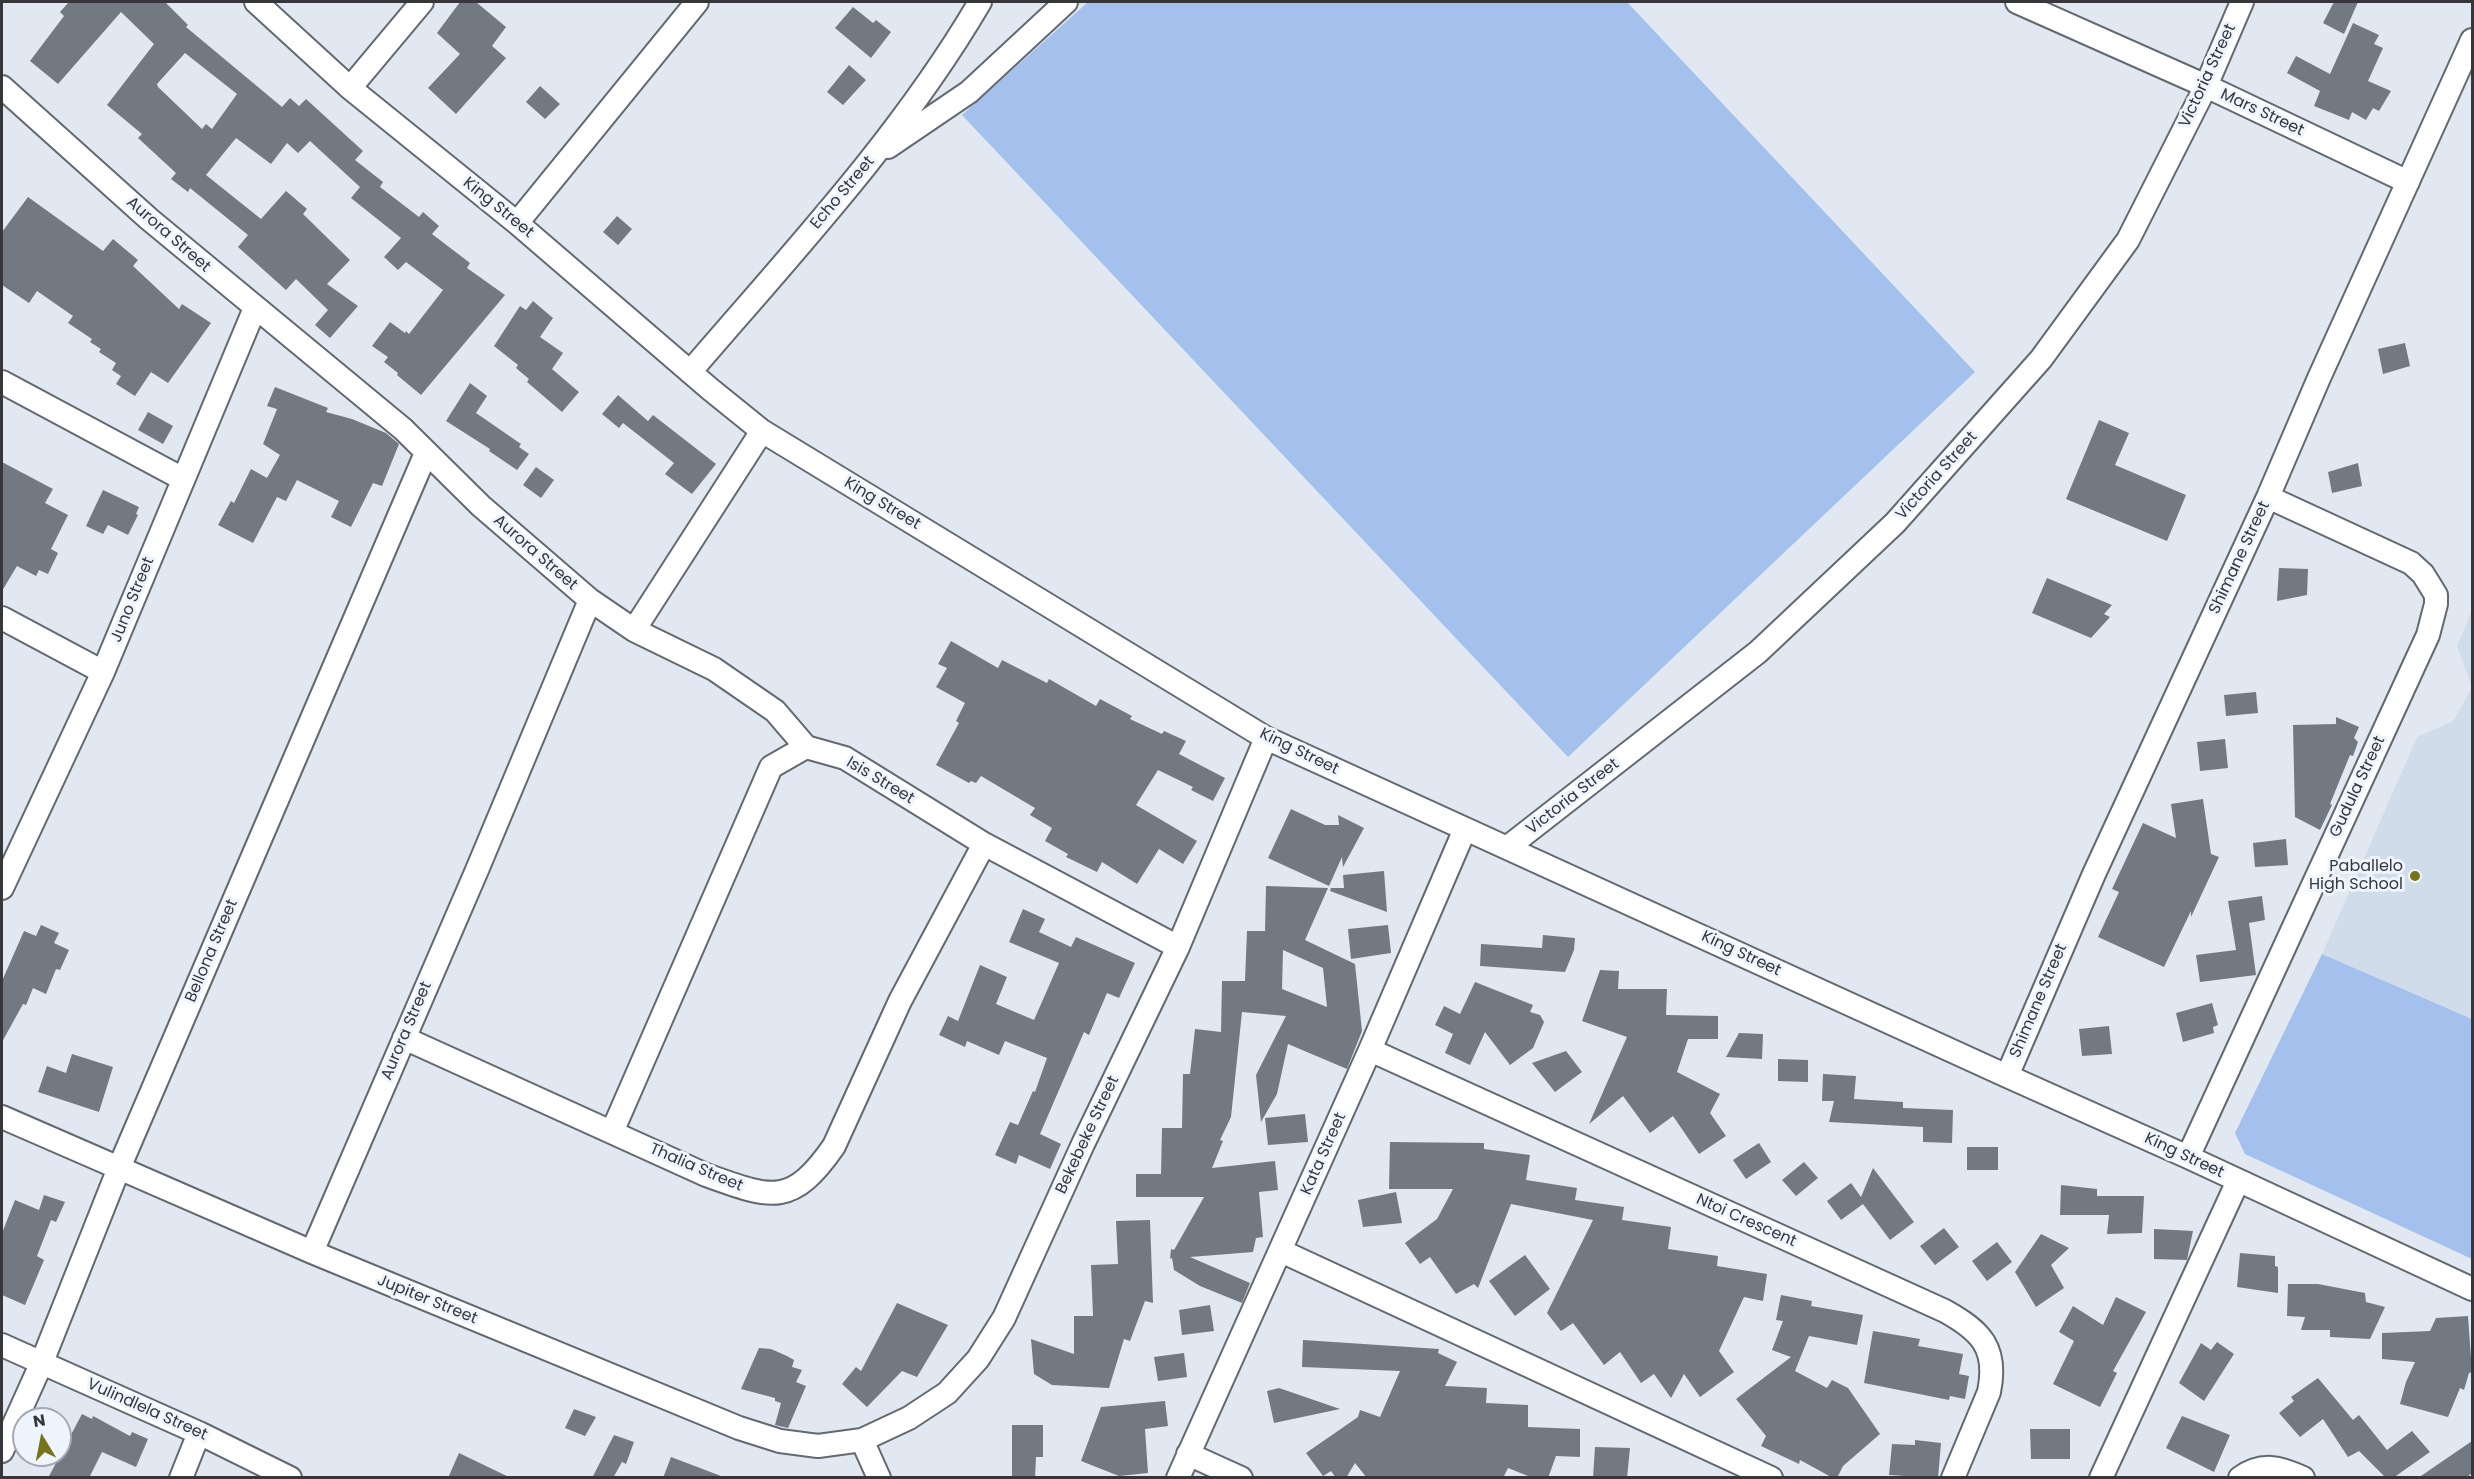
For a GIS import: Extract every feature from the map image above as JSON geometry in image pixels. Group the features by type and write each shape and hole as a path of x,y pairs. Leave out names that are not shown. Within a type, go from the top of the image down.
{"street":[{"name":"King Street","path":"256,2 350,88 517,223 762,431 1266,738 2007,1076 2188,1156 2472,1289"},
{"path":"350,88 422,2"},
{"path":"517,223 697,2"},
{"name":"Echo Street","path":"690,372 874,156 949,55 980,2"},
{"path":"874,156 969,92 1066,2"},
{"name":"Mars Street","path":"2017,2 2206,86 2408,182"},
{"name":"Victoria Street","path":"1508,847 1758,652 1895,523 2041,359 2128,240 2206,86 2242,2"},
{"name":"Shimane Street","path":"2007,1076 2094,874 2268,497 2472,40"},
{"name":"Aurora Street","path":"2,87 149,219 404,429 481,507 590,600 312,1252"},
{"name":"Juno Street","path":"4,877 103,672 255,308"},
{"path":"2,381 183,479"},
{"path":"634,630 762,431"},
{"name":"Bellona Street","path":"2,1451 42,1362 119,1168 426,453"},
{"name":"Gudula Street","path":"2188,1156 2428,635 2436,604 2436,595 2430,583 2411,563 2268,497"},
{"path":"590,600 634,630 714,669 775,711 806,747 771,767 612,1132"},
{"path":"2,618 103,672"},
{"name":"Bekebeke Street","path":"862,1440 909,1418 947,1392 978,1359 1004,1317 1083,1144 1178,947 1266,738"},
{"name":"Isis Street","path":"806,747 845,758 984,844 1178,947"},
{"name":"Kata Street","path":"1178,1478 1370,1050 1465,829"},
{"name":"Thalia Street","path":"404,1038 706,1175 748,1190 778,1194 801,1185 820,1167 834,1146 900,1001 984,844"},
{"name":"Ntoi Crescent","path":"1370,1050 1945,1311 1968,1324 1979,1334 1987,1347 1992,1364 1992,1380 1953,1478"},
{"name":"Jupiter Street","path":"2,1118 312,1252 739,1428 780,1442 818,1446 862,1440"},
{"path":"2101,1478 2238,1181"},
{"path":"1281,1251 1771,1478"},
{"name":"Vulindlela Street","path":"2,1345 199,1433 290,1478"},
{"path":"181,1478 199,1433"},
{"path":"862,1440 879,1478"},
{"path":"1188,1454 1241,1478"},
{"path":"2240,1478 2248,1472 2270,1466 2281,1468 2303,1478"}],"shaded area":[{"path":"1088,2 1627,2 1975,372 1568,757 962,115"},
{"path":"2472,610 2472,687 2457,646"},
{"name":"Paballelo High School","path":"2472,688 2472,1019 2322,954 2417,737 2453,721"},
{"path":"2322,954 2472,1019 2472,1259 2245,1154 2235,1133"}],"building":[{"path":"69,2 165,2 188,25 186,27 282,107 290,98 299,106 306,99 363,151 355,160 383,182 380,187 419,217 423,212 439,226 432,234 470,263 467,268 505,295 421,395 384,362 388,357 372,346 390,322 409,334 443,290 406,262 398,270 384,257 401,238 351,198 360,187 310,141 298,153 287,143 271,164 236,138 206,175 261,219 286,191 307,209 303,214 350,260 327,284 358,306 330,338 315,325 328,310 296,279 286,290 238,247 248,235 190,188 188,192 171,179 176,173 138,138 142,134 107,105 154,44 121,12 58,84 30,61 64,16 60,12","holes":["185,53 237,94 212,129 206,124 202,129 157,84"]},
{"path":"460,2 476,2 506,27 492,46 506,58 456,114 428,88 460,54 437,33"},
{"path":"2334,2 2358,2 2344,34 2323,23"},
{"path":"853,7 873,23 876,20 891,32 871,58 835,28"},
{"path":"2353,23 2379,35 2374,44 2383,48 2368,81 2391,91 2379,111 2373,108 2366,120 2352,112 2349,120 2314,106 2320,91 2287,73 2296,56 2330,74"},
{"path":"849,65 866,80 843,105 827,92"},
{"path":"540,86 560,104 545,119 526,102"},
{"path":"28,197 103,251 113,239 138,260 133,266 179,309 182,304 211,323 168,383 151,372 135,396 116,384 121,376 112,370 116,363 99,352 101,349 90,342 92,339 68,323 73,316 37,291 29,303 2,285 2,232"},
{"path":"617,216 632,229 618,245 603,232"},
{"path":"533,301 553,318 540,337 563,353 552,369 579,392 562,412 527,382 529,379 516,368 518,365 494,346 520,306 526,310"},
{"path":"2405,343 2410,366 2383,374 2378,349"},
{"path":"470,383 487,396 476,413 521,444 519,447 529,454 517,470 489,451 490,449 446,421"},
{"path":"275,387 328,408 326,412 352,419 386,433 399,444 382,486 373,483 351,527 331,517 339,501 297,480 286,501 277,497 253,543 218,525 231,501 234,503 251,469 267,478 280,455 263,444 277,409 267,406"},
{"path":"618,395 648,421 653,415 716,464 692,494 665,474 674,463 623,423 619,428 602,414"},
{"path":"148,412 173,426 163,444 138,430"},
{"path":"2099,420 2129,433 2115,465 2186,495 2167,541 2066,499"},
{"path":"2,462 53,489 45,503 68,515 51,549 58,553 48,574 39,570 36,576 17,566 2,591"},
{"path":"2358,463 2362,486 2332,493 2328,472"},
{"path":"536,467 554,480 541,498 523,485"},
{"path":"103,490 139,507 136,514 138,515 128,535 108,525 103,534 86,526"},
{"path":"2279,568 2308,569 2307,595 2277,601"},
{"path":"2047,578 2112,605 2104,614 2110,617 2091,638 2032,613"},
{"path":"951,641 998,668 1002,660 1047,683 1049,679 1096,706 1100,699 1132,716 1130,719 1162,734 1164,731 1186,741 1179,754 1225,778 1213,801 1191,790 1193,787 1158,770 1136,805 1197,841 1183,864 1159,849 1137,884 1102,862 1097,872 1066,857 1068,854 1045,841 1052,828 1030,815 1035,808 981,776 976,783 971,781 969,783 936,765 959,723 956,721 965,703 936,687 947,668 938,664"},
{"path":"2256,692 2258,713 2226,716 2224,695"},
{"path":"2336,717 2359,727 2354,738 2358,742 2353,756 2350,755 2330,804 2332,805 2320,830 2295,817 2293,725 2336,724"},
{"path":"2225,739 2228,768 2200,771 2197,742"},
{"path":"2203,799 2211,854 2219,857 2164,967 2098,937 2119,892 2112,889 2143,823 2176,838 2171,804"},
{"path":"1291,809 1325,825 1339,825 1338,815 1364,828 1343,867 1342,857 1329,886 1268,858"},
{"path":"2286,839 2288,865 2255,867 2253,843"},
{"path":"1384,871 1387,912 1330,891 1331,888 1344,888 1343,875"},
{"path":"1266,886 1328,888 1305,940 1355,964 1362,1031 1347,1069 1288,1044 1277,1094 1261,1122 1256,1075 1286,1016 1242,1012 1231,1117 1220,1140 1223,1141 1212,1168 1275,1161 1278,1190 1259,1192 1263,1237 1256,1238 1253,1252 1190,1257 1250,1283 1242,1303 1200,1286 1174,1270 1172,1258 1170,1259 1171,1249 1174,1250 1204,1197 1136,1197 1136,1174 1161,1174 1162,1128 1182,1128 1183,1074 1190,1074 1195,1029 1221,1032 1222,981 1245,981 1247,931 1265,931","holes":["1283,950 1323,968 1327,1007 1282,989"]},
{"path":"2262,896 2265,920 2249,923 2256,975 2200,982 2196,955 2236,950 2228,901"},
{"path":"1023,909 1045,919 1039,932 1071,947 1076,937 1135,963 1119,998 1107,993 1089,1035 1084,1032 1040,1134 1061,1144 1050,1169 1019,1155 1016,1164 995,1155 1010,1122 1018,1125 1033,1091 1035,1092 1047,1058 1005,1041 999,1055 967,1041 965,1047 939,1035 948,1016 958,1021 980,965 1007,977 996,1004 1034,1020 1059,963 1009,942"},
{"path":"41,925 59,933 54,943 69,950 60,970 56,969 46,994 33,988 26,1005 23,1004 2,1042 2,981 24,931 36,936"},
{"path":"1388,925 1391,953 1351,959 1348,929"},
{"path":"1543,935 1575,938 1574,950 1565,972 1480,966 1481,944 1542,948"},
{"path":"1600,970 1619,971 1618,989 1667,989 1666,1015 1718,1016 1718,1039 1688,1039 1677,1072 1720,1094 1710,1113 1726,1136 1699,1154 1673,1116 1650,1133 1623,1096 1589,1124 1627,1037 1582,1021"},
{"path":"1475,982 1533,1005 1530,1012 1540,1015 1544,1022 1533,1048 1510,1065 1485,1032 1470,1065 1445,1053 1453,1034 1435,1025 1444,1006 1460,1014"},
{"path":"2212,1003 2218,1025 2213,1027 2214,1033 2183,1042 2176,1013"},
{"path":"2109,1026 2112,1054 2082,1056 2079,1029"},
{"path":"1739,1033 1763,1034 1762,1059 1726,1057"},
{"path":"1566,1051 1582,1072 1555,1092 1532,1063"},
{"path":"72,1054 113,1067 99,1112 38,1092 47,1066 66,1073"},
{"path":"1778,1059 1808,1060 1808,1082 1778,1081"},
{"path":"1823,1074 1856,1076 1854,1099 1903,1102 1903,1108 1953,1110 1952,1143 1923,1142 1923,1127 1829,1122 1834,1101 1822,1101"},
{"path":"1305,1114 1308,1142 1268,1145 1265,1118"},
{"path":"1390,1142 1484,1143 1484,1149 1530,1155 1526,1180 1577,1188 1575,1200 1624,1207 1622,1220 1671,1227 1668,1249 1718,1256 1717,1266 1767,1274 1763,1301 1744,1297 1719,1351 1734,1372 1700,1397 1684,1374 1671,1398 1654,1374 1641,1383 1620,1352 1604,1365 1573,1323 1561,1331 1547,1313 1593,1220 1511,1204 1478,1288 1474,1284 1456,1294 1430,1257 1420,1264 1405,1243 1437,1219 1453,1189 1389,1189"},
{"path":"1759,1143 1771,1162 1746,1179 1733,1160"},
{"path":"1967,1147 1998,1147 1998,1170 1967,1170"},
{"path":"1804,1162 1818,1178 1796,1196 1782,1180"},
{"path":"1873,1168 1914,1222 1890,1240 1863,1204 1841,1220 1827,1201 1851,1183 1861,1197"},
{"path":"2061,1185 2097,1189 2097,1196 2144,1196 2142,1233 2107,1234 2109,1215 2060,1215"},
{"path":"1396,1192 1402,1223 1363,1227 1358,1200"},
{"path":"44,1195 65,1202 56,1222 51,1220 37,1256 44,1260 25,1305 2,1295 2,1233 15,1200 39,1210"},
{"path":"1150,1220 1153,1303 1145,1301 1130,1341 1124,1339 1109,1388 1052,1385 1034,1374 1031,1339 1074,1354 1074,1316 1093,1316 1091,1265 1118,1264 1116,1221"},
{"path":"1944,1228 1959,1247 1935,1265 1920,1246"},
{"path":"2154,1229 2193,1231 2187,1260 2154,1259"},
{"path":"2041,1234 2069,1248 2051,1265 2064,1288 2036,1307 2015,1272"},
{"path":"1997,1242 2012,1262 1987,1281 1972,1261"},
{"path":"2240,1253 2275,1256 2275,1266 2278,1267 2278,1293 2237,1287"},
{"path":"1525,1255 1550,1289 1515,1316 1489,1281"},
{"path":"2288,1284 2318,1284 2365,1293 2366,1302 2385,1307 2370,1339 2330,1337 2330,1330 2301,1330 2305,1317 2287,1316"},
{"path":"1781,1295 1812,1301 1811,1306 1863,1315 1857,1345 1809,1336 1795,1371 1827,1388 1832,1380 1848,1388 1880,1434 1843,1466 1837,1478 1800,1460 1799,1464 1761,1446 1766,1436 1736,1399 1791,1357 1772,1350 1783,1321 1776,1320"},
{"path":"2116,1297 2146,1312 2113,1371 2117,1373 2100,1407 2053,1384 2074,1341 2059,1332 2073,1306 2103,1325"},
{"path":"897,1303 948,1325 917,1377 902,1371 867,1407 842,1384 856,1367 861,1371"},
{"path":"1210,1305 1214,1331 1182,1335 1179,1310"},
{"path":"2468,1316 2472,1372 2469,1373 2464,1390 2460,1388 2448,1417 2400,1404 2415,1362 2382,1359 2382,1333 2430,1331 2436,1318"},
{"path":"1873,1331 1920,1339 1918,1346 1963,1354 1959,1374 1969,1376 1965,1399 1950,1396 1949,1400 1864,1383"},
{"path":"1303,1340 1439,1349 1438,1353 1457,1362 1445,1386 1487,1388 1486,1403 1528,1405 1528,1427 1580,1429 1580,1457 1556,1456 1548,1478 1533,1478 1508,1468 1503,1478 1367,1478 1355,1463 1346,1478 1336,1478 1331,1471 1323,1476 1306,1453 1358,1417 1360,1410 1380,1417 1400,1371 1302,1367"},
{"path":"2217,1342 2234,1354 2204,1401 2179,1383 2201,1343 2211,1350"},
{"path":"759,1348 771,1349 787,1356 794,1360 792,1367 802,1370 796,1382 806,1386 788,1428 775,1425 781,1403 775,1401 775,1398 741,1389"},
{"path":"1184,1353 1187,1377 1158,1381 1154,1357"},
{"path":"2318,1378 2353,1420 2359,1415 2387,1450 2412,1431 2430,1452 2393,1478 2386,1478 2359,1451 2348,1457 2323,1419 2300,1437 2279,1413 2294,1401 2291,1397"},
{"path":"1279,1388 1340,1409 1274,1423 1267,1391"},
{"path":"1165,1401 1168,1426 1145,1429 1148,1473 1119,1476 1081,1461 1101,1407"},
{"path":"574,1409 596,1417 585,1436 565,1428"},
{"path":"82,1414 92,1419 93,1416 130,1436 132,1432 148,1439 136,1467 102,1452 89,1478 48,1478 54,1467 72,1467 72,1433"},
{"path":"2182,1416 2230,1435 2214,1472 2166,1448"},
{"path":"1012,1425 1043,1425 1043,1457 1036,1457 1035,1478 1012,1478"},
{"path":"2030,1429 2070,1429 2070,1459 2031,1459"},
{"path":"614,1435 634,1442 626,1464 622,1462 613,1478 592,1478"},
{"path":"1915,1440 1941,1443 1938,1478 1889,1475 1892,1444 1915,1445"},
{"path":"2472,1441 2472,1473 2466,1478 2418,1478"},
{"path":"1595,1447 1630,1448 1627,1478 1593,1478"},
{"path":"459,1453 511,1478 448,1478"},
{"path":"671,1457 721,1476 721,1478 663,1478"}],"place":[{"name":"Paballelo High School","path":"2415,876"}]}
